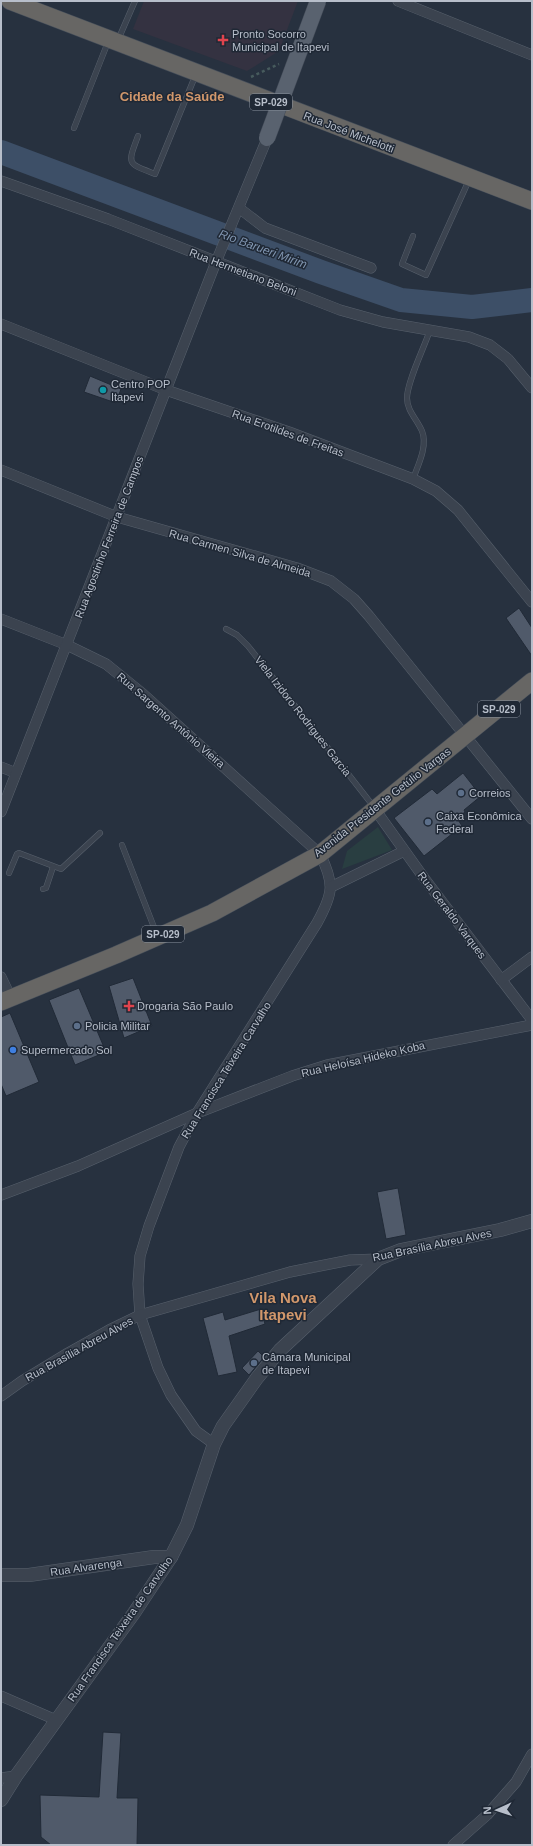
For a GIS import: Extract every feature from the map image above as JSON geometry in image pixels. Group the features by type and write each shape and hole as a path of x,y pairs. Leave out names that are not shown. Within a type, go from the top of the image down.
{"highway":[{"name":"Rua José Michelotti","path":"10,1 114,39 281,106 532,201"},
{"name":"Avenida Presidente Getúlio Vargas","path":"6,1000 212,913 320,854 374,808 466,736 532,681"}],"main road":[{"path":"267,138 318,1"}],"street":[{"name":"Rua Agostinho Ferreira de Campos","path":"1,812 221,249 323,1"},
{"path":"398,1 532,55"},
{"name":"Rua Hermetiano Beloni","path":"1,181 108,219 216,262 363,317 469,336 490,345 508,359 532,388"},
{"path":"239,208 266,228 371,268"},
{"name":"Rua Erotildes de Freitas","path":"1,324 166,390 289,432 413,479 436,491 458,510 532,602"},
{"name":"Rua Carmen Silva de Almeida","path":"1,470 117,517 289,565 331,581 354,599 370,616 532,819"},
{"name":"Rua Sargento Antônio Vieira","path":"1,619 67,645 106,664 123,677 210,754 320,854"},
{"path":"1,767 16,773"},
{"name":"Rua Geraldo Varques","path":"374,808 532,1020"},
{"path":"331,887 404,850"},
{"name":"Rua Francisca Teixeira Carvalho","path":"214,1444 196,1431 171,1395 158,1368 140,1315 138,1284 140,1256 149,1226 179,1147 197,1113 327,906 331,887 329,874 320,854"},
{"path":"501,980 532,957"},
{"path":"1,977 6,1000"},
{"name":"Rua Heloísa Hideko Koba","path":"1,1195 78,1166 197,1113 292,1076 327,1065 532,1025"},
{"name":"Rua Brasília Abreu Alves","path":"1,1396 22,1380 68,1353 109,1330 140,1315 290,1272 350,1260 378,1259 401,1250 500,1230 532,1221"},
{"name":"Rua Francisca Teixeira de Carvalho","path":"1,1800 16,1776 134,1613 171,1557 187,1525 214,1444 234,1409 280,1350 378,1259"},
{"name":"Rua Alvarenga","path":"1,1575 29,1575 154,1557 171,1557"},
{"path":"1,1696 56,1720"},
{"path":"453,1845 487,1815 516,1782 532,1754"},
{"path":"1,1778 16,1776"}],"lane":[{"path":"74,128 114,39 135,1"},
{"path":"138,136 130,156 131,162 134,165 155,174 197,72"},
{"path":"414,236 402,264 426,275 470,177"},
{"path":"413,479 420,460 424,442 422,431 407,400 407,388 430,330"},
{"name":"Viela Izidoro Rodrigues Garcia","path":"226,629 236,635 248,646 374,808"},
{"path":"9,873 17,854 54,867 62,868 100,833"},
{"path":"122,845 158,936"},
{"path":"43,889 46,888 54,867"}],"path":[{"path":"244,80 271,69 302,51"}],"shaded area":[{"name":"Pronto Socorro Municipal de Itapevi","path":"144,1 298,1 279,51 247,71 133,29"}],"green space":[{"path":"378,827 392,850 342,869 347,851"}],"building":[{"name":"Centro POP Itapevi","path":"90,376 121,389 116,403 84,392"},
{"path":"519,608 532,628 532,656 506,618"},
{"name":"Caixa Econômica Federal","path":"463,773 481,796 457,818 462,826 424,856 394,818 432,789 437,794"},
{"name":"Drogaria São Paulo","path":"133,978 152,1026 124,1038 109,986"},
{"name":"Policia Militar","path":"79,988 106,1052 75,1065 49,1000"},
{"name":"Supermercado Sol","path":"10,1013 39,1082 6,1096 1,1084 1,1017"},
{"path":"398,1188 406,1235 386,1239 377,1192"},
{"path":"261,1309 265,1324 229,1336 237,1372 218,1376 203,1318 223,1312 225,1320"},
{"name":"Câmara Municipal de Itapevi","path":"258,1351 264,1357 249,1375 242,1368"},
{"path":"103,1732 121,1733 117,1798 138,1798 137,1845 51,1845 41,1837 40,1795 99,1797"}],"waterway":[{"name":"Rio Barueri Mirim","path":"1,152 321,272 401,300 472,307 532,300"}],"place":[{"name":"Pronto Socorro Municipal de Itapevi","path":"223,40"},
{"name":"Centro POP Itapevi","path":"103,390"},
{"name":"Correios","path":"461,793"},
{"name":"Caixa Econômica Federal","path":"428,822"},
{"name":"Drogaria São Paulo","path":"129,1006"},
{"name":"Policia Militar","path":"77,1026"},
{"name":"Supermercado Sol","path":"13,1050"},
{"name":"Câmara Municipal de Itapevi","path":"254,1363"}],"district":[{"name":"Cidade da Saúde","path":"172,96"},
{"name":"Vila Nova Itapevi","path":"283,1306"}]}
